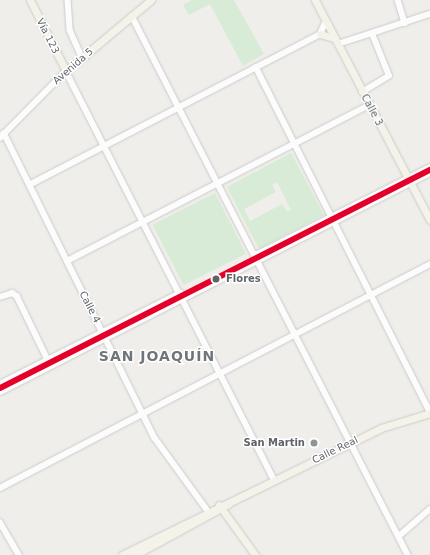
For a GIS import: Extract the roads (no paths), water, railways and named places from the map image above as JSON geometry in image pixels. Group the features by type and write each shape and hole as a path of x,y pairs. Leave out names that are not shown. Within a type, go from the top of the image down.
{"main road":[{"name":"Vía 123","path":"30,0 66,71"},
{"name":"Avenida 5","path":"66,71 151,0"},
{"name":"Calle 3","path":"315,0 430,220"},
{"path":"320,34 337,42"},
{"name":"Calle Real","path":"122,555 138,553 220,507 350,442 399,421 430,412"},
{"path":"220,507 255,555"}],"street":[{"path":"68,0 70,30 82,57"},
{"path":"398,0 405,23"},
{"path":"337,42 372,34 430,14"},
{"path":"132,16 220,183 408,555"},
{"path":"29,185 320,34 326,21"},
{"path":"362,92 389,76 372,34"},
{"path":"256,68 430,412"},
{"name":"Avenida 5","path":"2,136 66,71"},
{"path":"66,71 274,480"},
{"path":"67,261 369,105"},
{"name":"Calle 4","path":"2,136 29,185 105,339 162,449 209,513"},
{"path":"0,392 183,299 257,258 409,180 430,167"},
{"path":"409,180 430,173"},
{"path":"0,488 143,412 430,264"},
{"path":"0,297 12,292 17,296 51,366"},
{"path":"0,384 180,293"},
{"path":"399,536 430,510"},
{"path":"0,522 19,555"}],"place":[{"name":"Flores","path":"216,279"},
{"name":"San Martin","path":"314,443"}],"district":[{"name":"SAN JOAQUÍN","path":"157,356"}]}
